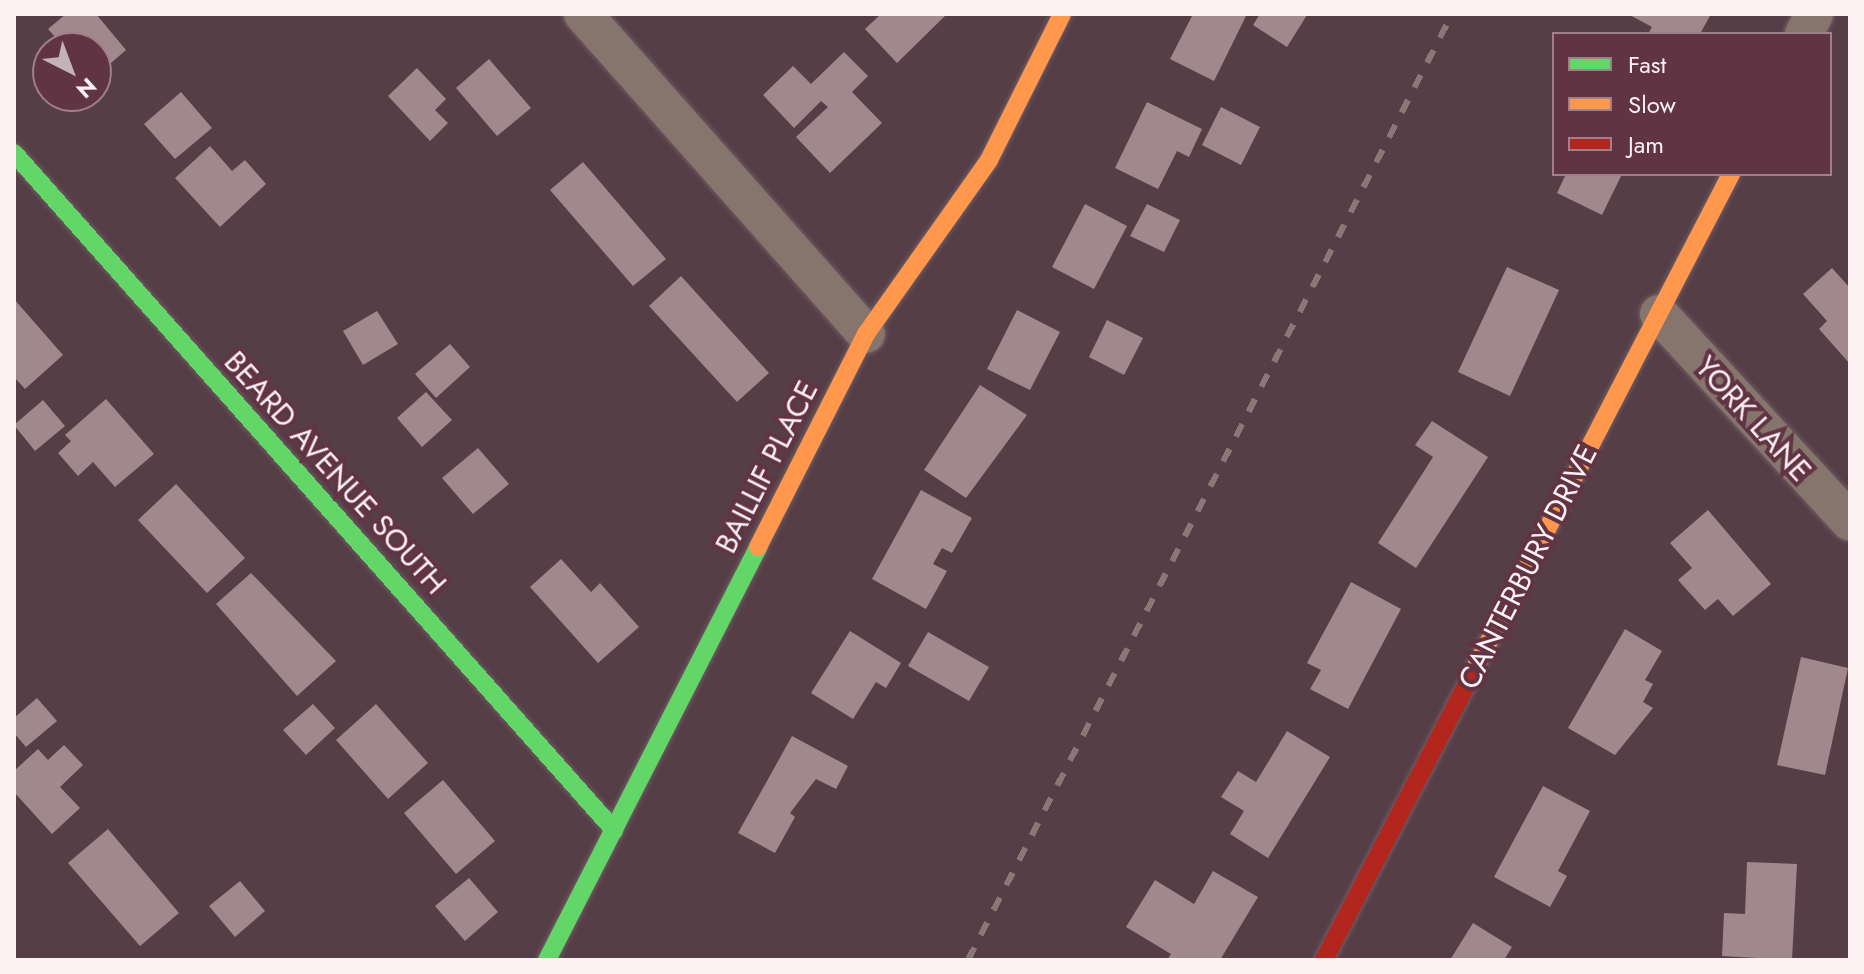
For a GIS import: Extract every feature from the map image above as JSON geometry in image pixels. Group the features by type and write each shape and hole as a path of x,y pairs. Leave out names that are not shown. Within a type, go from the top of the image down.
{"street":[{"path":"583,14 866,334"},
{"name":"BAILLIF PLACE","path":"547,960 866,334 989,160 1062,14"},
{"path":"1805,32 1814,14"},
{"name":"BEARD AVENUE SOUTH","path":"14,153 614,830"},
{"name":"CANTERBURY DRIVE","path":"1324,960 1730,176"},
{"name":"YORK LANE","path":"1659,314 1850,522"}],"building":[{"path":"66,14 96,14 111,32 51,32 48,29"},
{"path":"881,14 947,14 897,63 865,29"},
{"path":"1193,14 1246,16 1214,81 1170,59"},
{"path":"1260,14 1307,15 1287,47 1253,25"},
{"path":"1628,14 1711,14 1701,32 1649,32 1652,27"},
{"path":"112,33 126,50 112,62"},
{"path":"844,52 868,76 852,92 882,123 830,173 796,137 828,107 821,101 794,128 763,95 793,66 811,84"},
{"path":"489,59 531,108 497,136 456,88"},
{"path":"417,68 446,99 435,110 448,123 430,141 388,96"},
{"path":"181,92 212,128 175,159 144,124"},
{"path":"1147,102 1202,129 1189,157 1177,151 1158,189 1115,168"},
{"path":"1221,107 1260,127 1241,165 1202,145"},
{"path":"210,146 232,171 245,160 266,184 220,227 175,178"},
{"path":"583,162 666,259 633,286 550,190"},
{"path":"1565,176 1621,176 1602,215 1557,193"},
{"path":"1085,204 1127,226 1094,289 1052,267"},
{"path":"1147,204 1180,220 1164,252 1130,236"},
{"path":"1507,267 1559,290 1510,396 1458,372"},
{"path":"1832,268 1850,288 1850,364 1819,329 1827,321 1803,294"},
{"path":"681,276 769,373 737,402 649,306"},
{"path":"14,299 63,355 25,389 14,377"},
{"path":"1017,310 1060,332 1030,390 987,369"},
{"path":"377,311 398,344 363,365 343,331"},
{"path":"1107,320 1143,338 1124,375 1089,357"},
{"path":"450,344 470,367 436,398 415,374"},
{"path":"980,385 1027,415 966,498 924,470"},
{"path":"426,392 452,420 422,447 397,418"},
{"path":"106,399 154,454 115,487 93,462 78,476 58,453 71,441 65,435"},
{"path":"43,400 65,426 35,451 14,425"},
{"path":"1432,421 1488,457 1416,568 1378,543 1433,457 1415,445"},
{"path":"478,448 509,484 473,514 442,478"},
{"path":"176,484 245,558 207,593 138,520"},
{"path":"921,490 972,518 952,553 942,548 933,564 947,571 926,609 872,579"},
{"path":"1708,510 1771,584 1733,616 1718,599 1705,610 1678,580 1692,568 1670,543"},
{"path":"561,559 591,592 600,583 639,627 598,663 530,587"},
{"path":"251,573 336,661 297,696 216,604"},
{"path":"1351,582 1401,609 1348,709 1310,689 1321,670 1307,663"},
{"path":"1625,629 1662,651 1645,680 1653,684 1643,702 1653,708 1615,755 1568,728"},
{"path":"850,631 901,663 886,688 876,682 853,719 811,693"},
{"path":"928,632 989,667 969,701 908,666"},
{"path":"1801,657 1848,668 1825,775 1777,765"},
{"path":"37,698 57,721 26,747 14,733 14,718"},
{"path":"313,704 335,728 306,755 283,730"},
{"path":"376,704 428,763 388,799 336,740"},
{"path":"1287,731 1330,757 1268,858 1230,834 1244,811 1221,797 1238,771 1256,782"},
{"path":"792,736 848,766 836,789 816,779 790,813 795,817 775,853 738,833"},
{"path":"64,745 83,765 60,787 80,808 52,834 14,792 14,771 38,749 48,760"},
{"path":"443,780 495,841 456,874 404,813"},
{"path":"1543,786 1590,811 1558,871 1567,876 1550,907 1494,877"},
{"path":"108,829 179,913 140,946 68,863"},
{"path":"1747,862 1797,864 1792,960 1722,956 1724,913 1745,914"},
{"path":"1213,871 1258,897 1220,960 1167,960 1171,954 1126,927 1155,880 1194,904"},
{"path":"469,878 498,912 465,941 435,906"},
{"path":"240,881 265,911 235,937 209,906"},
{"path":"1473,923 1512,947 1504,960 1450,960"}],"railway":[{"path":"968,960 1452,14"}],"traffic: fast":[{"path":"14,153 614,830"},
{"path":"547,960 758,547"}],"traffic: slow":[{"path":"758,547 866,334 989,160 1062,14"},
{"path":"1473,672 1730,176"}],"traffic: jam":[{"path":"1324,960 1473,672"}]}
